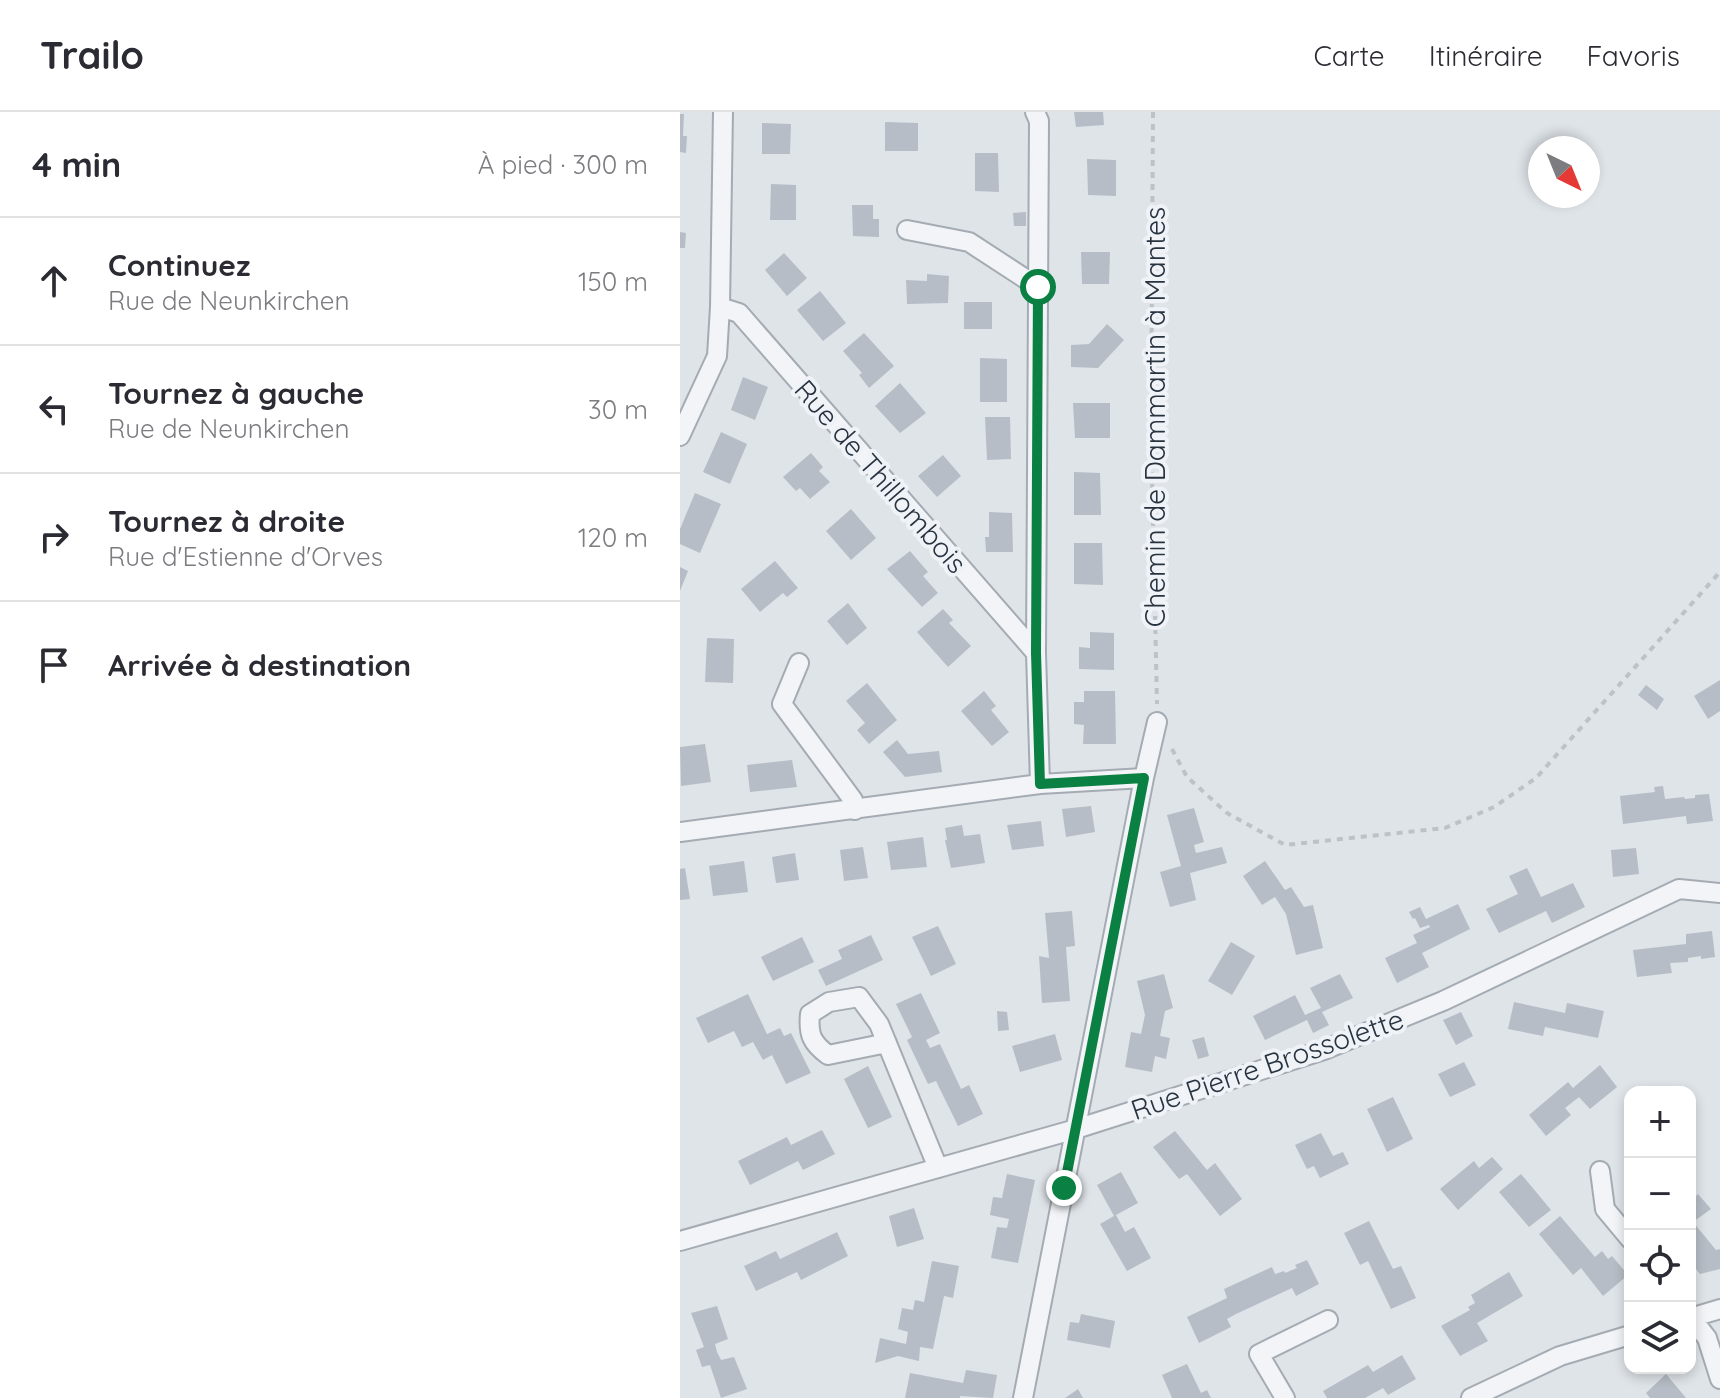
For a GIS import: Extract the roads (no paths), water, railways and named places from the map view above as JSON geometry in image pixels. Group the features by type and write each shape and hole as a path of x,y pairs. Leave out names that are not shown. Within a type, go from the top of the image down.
{"street":[{"path":"680,436 717,356 723,112"},
{"path":"1035,112 1039,121 1036,653 1040,784"},
{"path":"907,230 969,242 1038,287"},
{"name":"Rue de Thillombois","path":"720,307 739,313 1036,653"},
{"path":"799,663 782,704 853,800 855,810"},
{"path":"1023,1398 1157,722"},
{"path":"680,832 1040,784 1144,778"},
{"name":"Rue Pierre Brossolette","path":"680,1241 1076,1129 1324,1050 1443,1001 1679,889 1720,893"},
{"path":"887,1043 938,1168"},
{"path":"1600,1171 1605,1209 1624,1232"},
{"path":"1696,1315 1720,1309"},
{"path":"1285,1398 1259,1354 1328,1320"},
{"path":"1696,1324 1707,1338 1720,1379"},
{"path":"1471,1398 1560,1356 1624,1337"}]}
